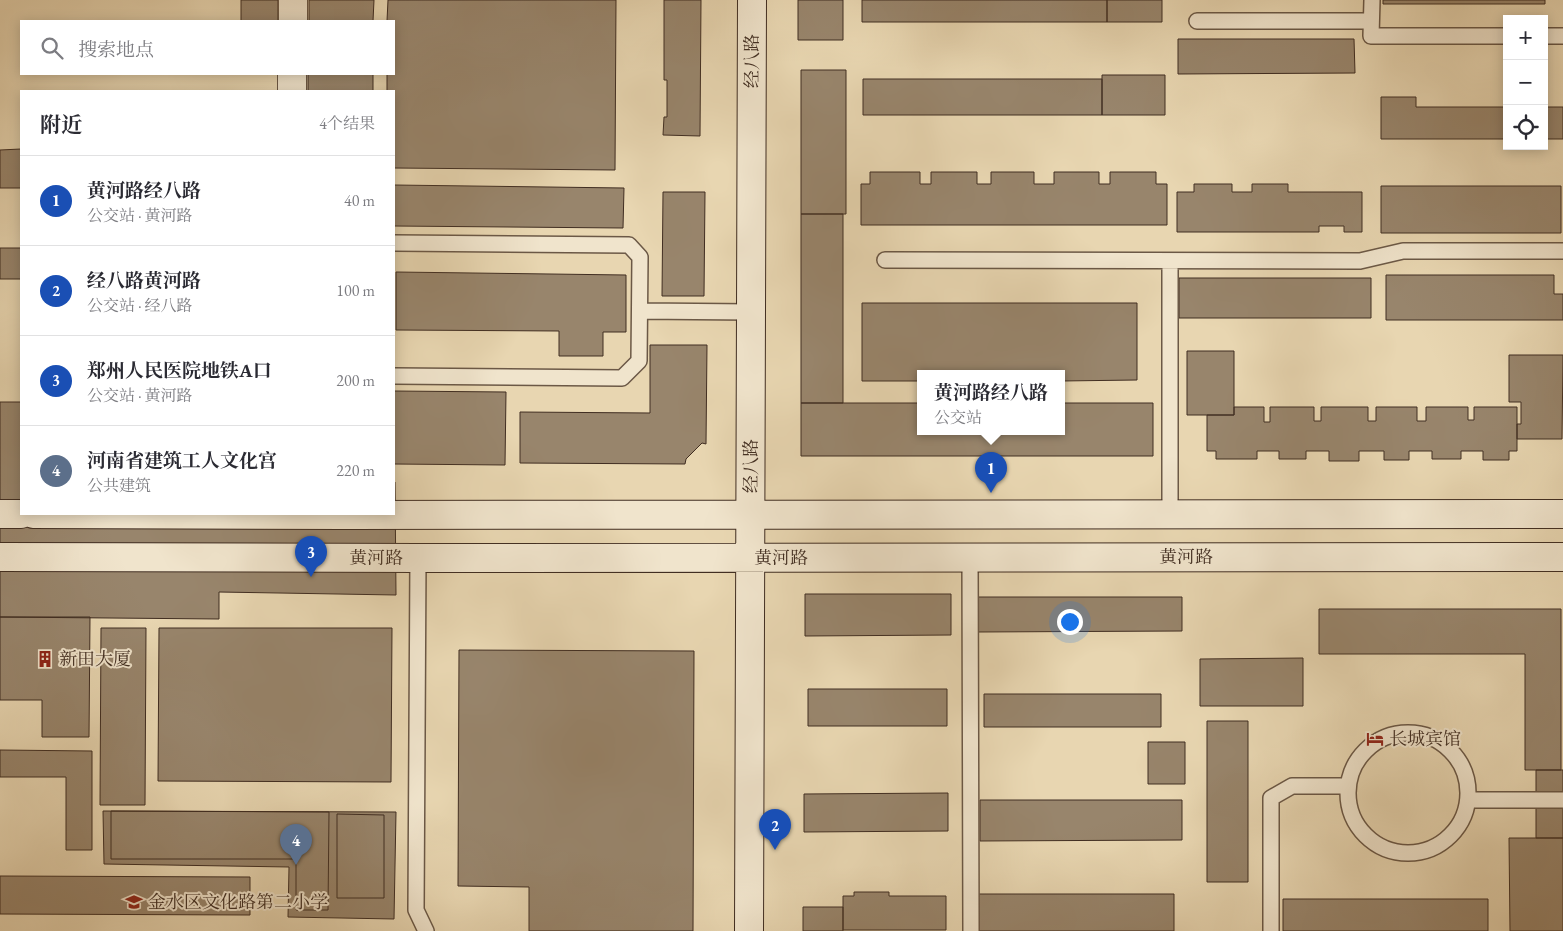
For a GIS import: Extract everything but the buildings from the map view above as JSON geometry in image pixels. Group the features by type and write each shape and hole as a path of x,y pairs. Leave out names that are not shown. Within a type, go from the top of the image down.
{"main road":[{"path":"293,0 293,20"},
{"name":"经八路","path":"749,931 752,0"},
{"path":"292,75 292,90"},
{"path":"0,514 20,514"},
{"path":"395,514 1563,514"},
{"name":"黄河路","path":"0,557 1563,557"}],"lane":[{"path":"1372,0 1372,36 1503,36"},
{"path":"1198,21 1372,21"},
{"path":"1548,36 1563,36"},
{"path":"395,243 629,245 640,257 640,361 622,378 395,376"},
{"path":"885,260 1360,260 1403,252 1563,251"},
{"path":"1170,260 1170,514"},
{"path":"640,311 751,312"},
{"path":"418,558 416,910 426,931"},
{"path":"970,558 971,931"},
{"path":"1420,734 1434,739 1447,747 1457,758 1464,771 1468,785 1468,800 1465,814 1458,827 1436,847 1422,852 1394,852 1380,847 1358,827 1348,800 1348,786 1358,759 1379,740 1392,735 1420,734"},
{"path":"1270,931 1270,798 1292,786 1348,786"},
{"path":"1468,800 1563,800"}],"place":[{"name":"黄河路经八路","path":"991,493"},
{"name":"郑州人民医院地铁A口","path":"311,577"},
{"name":"新田大厦","path":"45,659"},
{"name":"长城宾馆","path":"1375,739"},
{"name":"经八路黄河路","path":"775,850"},
{"name":"河南省建筑工人文化宫","path":"296,865"},
{"name":"金水区文化路第二小学","path":"134,902"}]}
